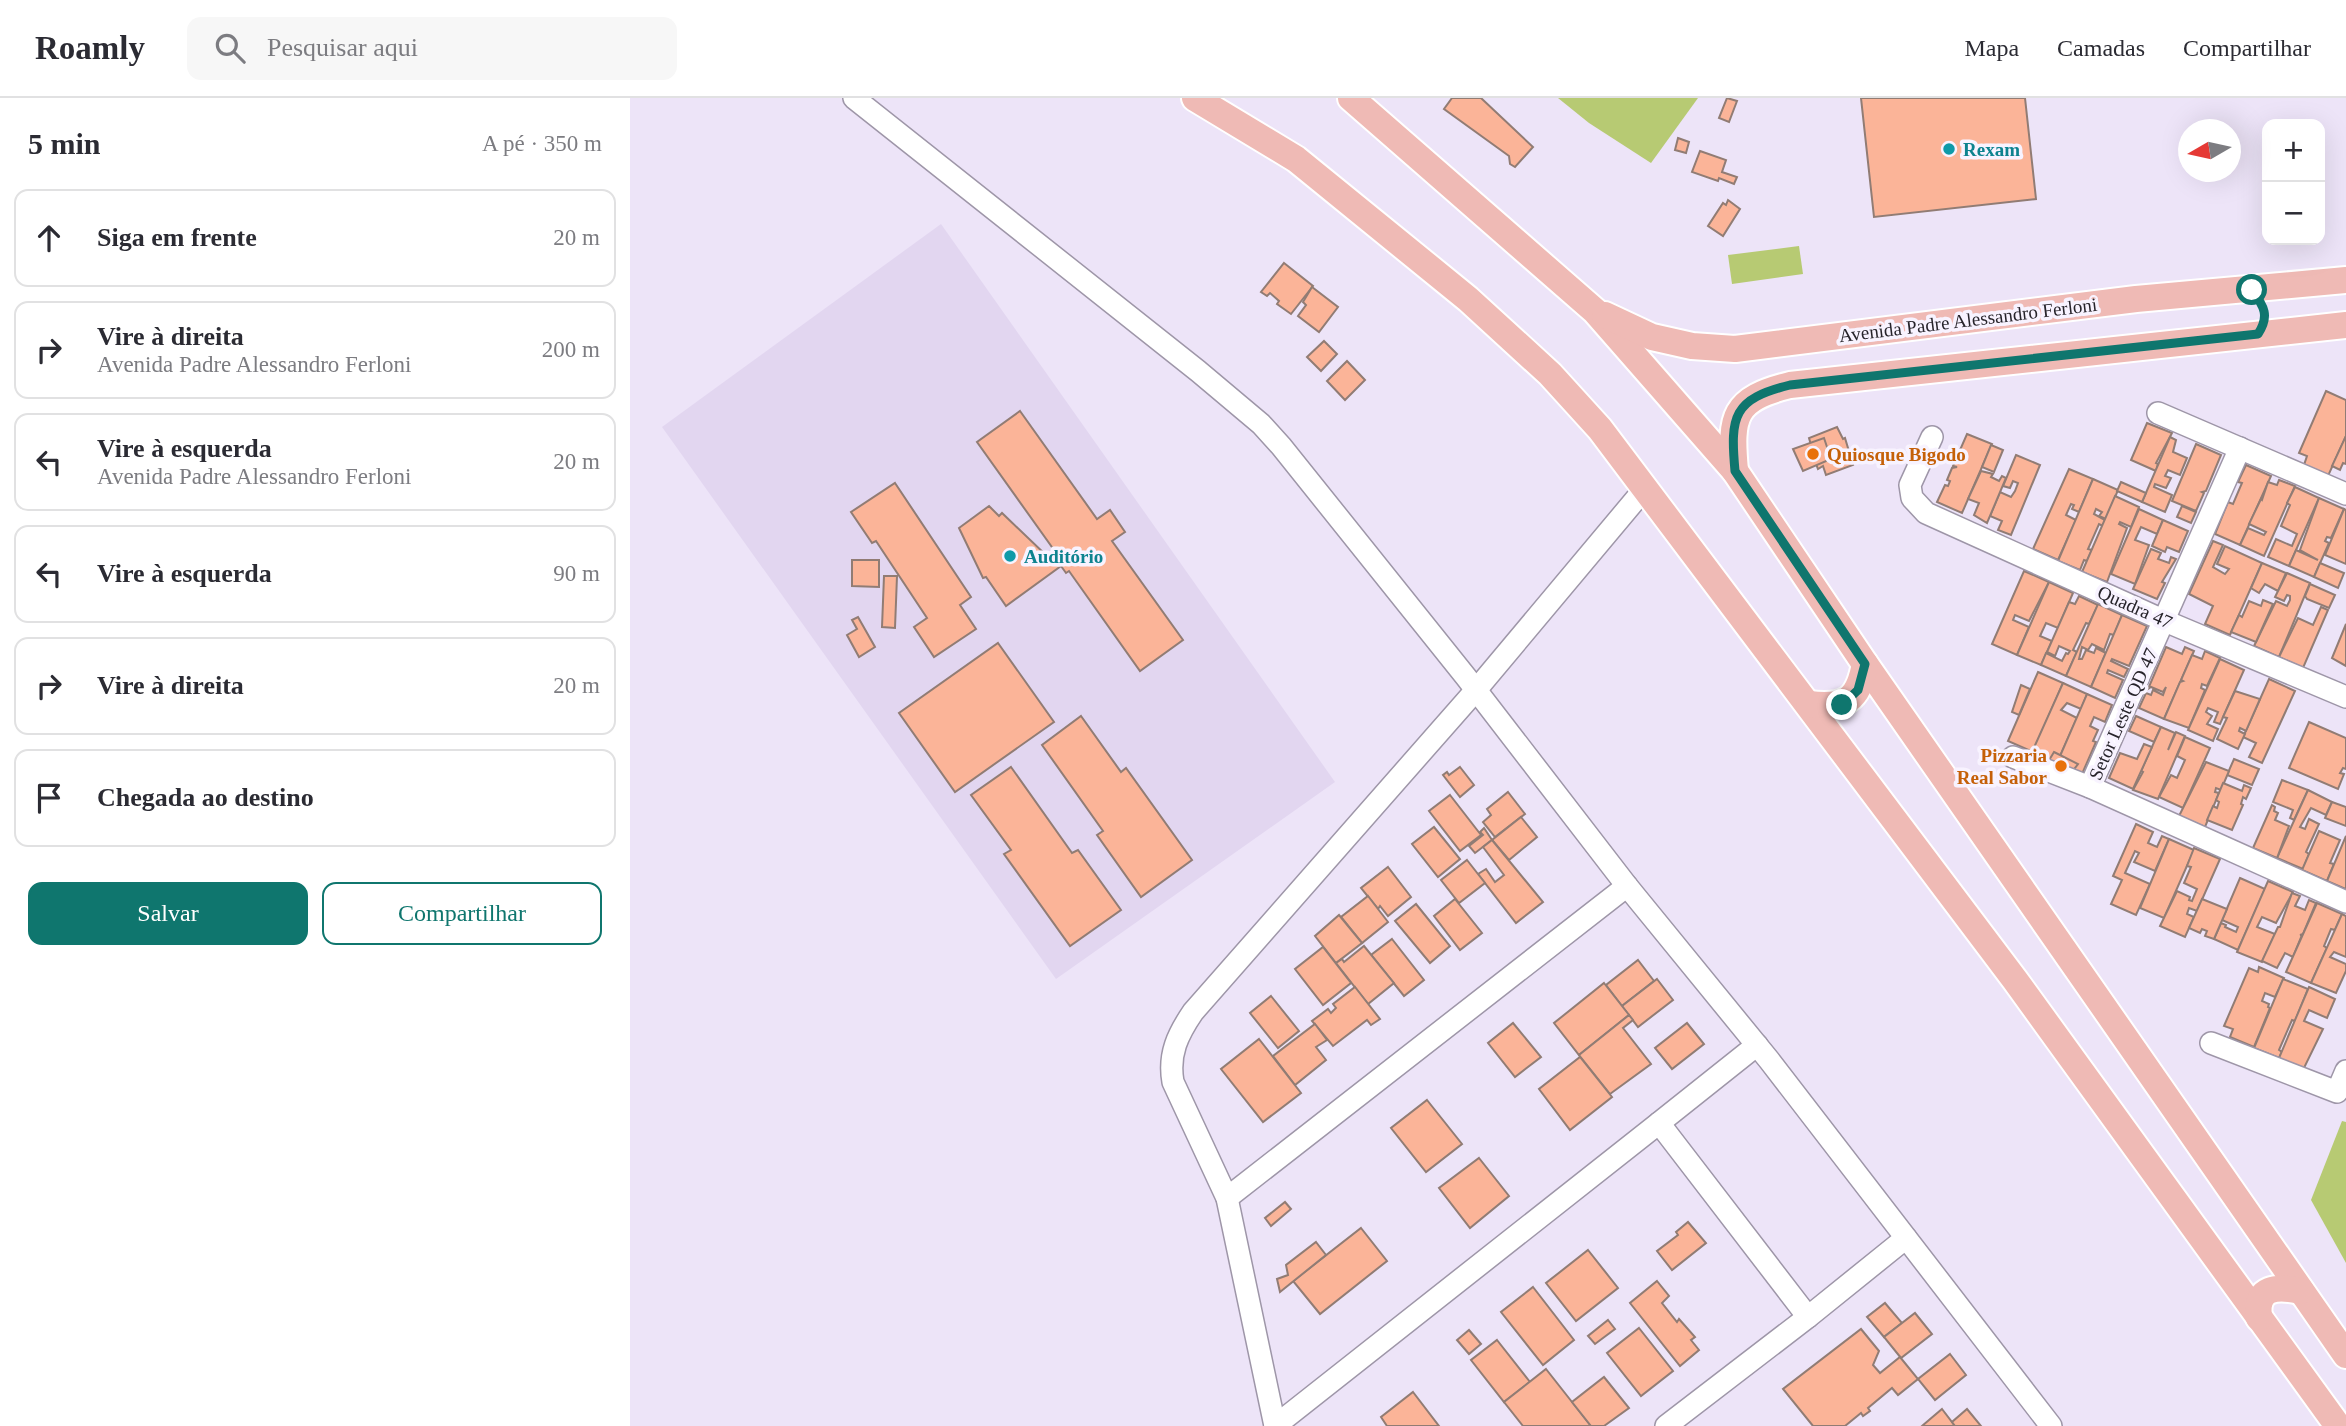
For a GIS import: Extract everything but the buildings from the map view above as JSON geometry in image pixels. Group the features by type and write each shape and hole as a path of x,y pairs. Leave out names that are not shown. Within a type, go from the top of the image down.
{"main road":[{"path":"1195,98 1296,159 1468,299 1550,374 1600,429 2023,991 2338,1426"},
{"path":"1351,98 1595,311 1735,471 1865,664 2346,1355"},
{"name":"Avenida Padre Alessandro Ferloni","path":"1595,311 1652,337 1692,346 1735,349 2136,299 2346,280"},
{"path":"2252,290 2265,312 2265,320 2258,334"},
{"path":"1735,471 1733,443 1735,422 1741,407 1768,390 1790,385 2346,325"},
{"path":"1809,704 1842,705 1851,698 1862,681 1865,664"},
{"path":"2259,1318 2261,1298 2267,1292 2276,1287 2301,1291"}],"street":[{"path":"854,98 1261,424 1476,690 1627,886 1757,1045 2051,1426"},
{"path":"2158,414 2346,494"},
{"name":"Quadra 47","path":"1932,437 1910,485 1912,498 1926,513 2165,621 2346,697"},
{"name":"Setor Leste QD 47","path":"2090,787 2240,448"},
{"path":"1646,487 1476,690 1193,1012 1180,1031 1172,1051 1172,1082 1227,1198 1275,1426 1757,1045"},
{"name":"Setor Leste QD 47","path":"2013,757 2090,787 2346,902"},
{"path":"1227,1198 1627,886"},
{"path":"2211,1043 2341,1095 2346,1070"},
{"path":"1659,1123 1808,1317"},
{"path":"1666,1426 1906,1238"}],"shaded area":[{"path":"941,224 1335,782 1056,979 662,427"}],"green space":[{"path":"1558,98 1698,98 1651,163 1589,123"},
{"path":"1799,246 1803,274 1732,284 1728,255"},
{"path":"2342,1121 2346,1122 2346,1263 2311,1200"}],"place":[{"name":"Rexam","path":"1949,149"},
{"name":"Quiosque Bigodo","path":"1813,454"},
{"name":"Auditório","path":"1010,556"},
{"name":"Pizzaria Real Sabor","path":"2061,766"}],"route":[{"path":"1842,705 1858,690 1865,664 1735,471 1733,443 1735,422 1741,407 1768,390 1790,385 2258,334 2263,327 2265,312 2252,290"}]}
